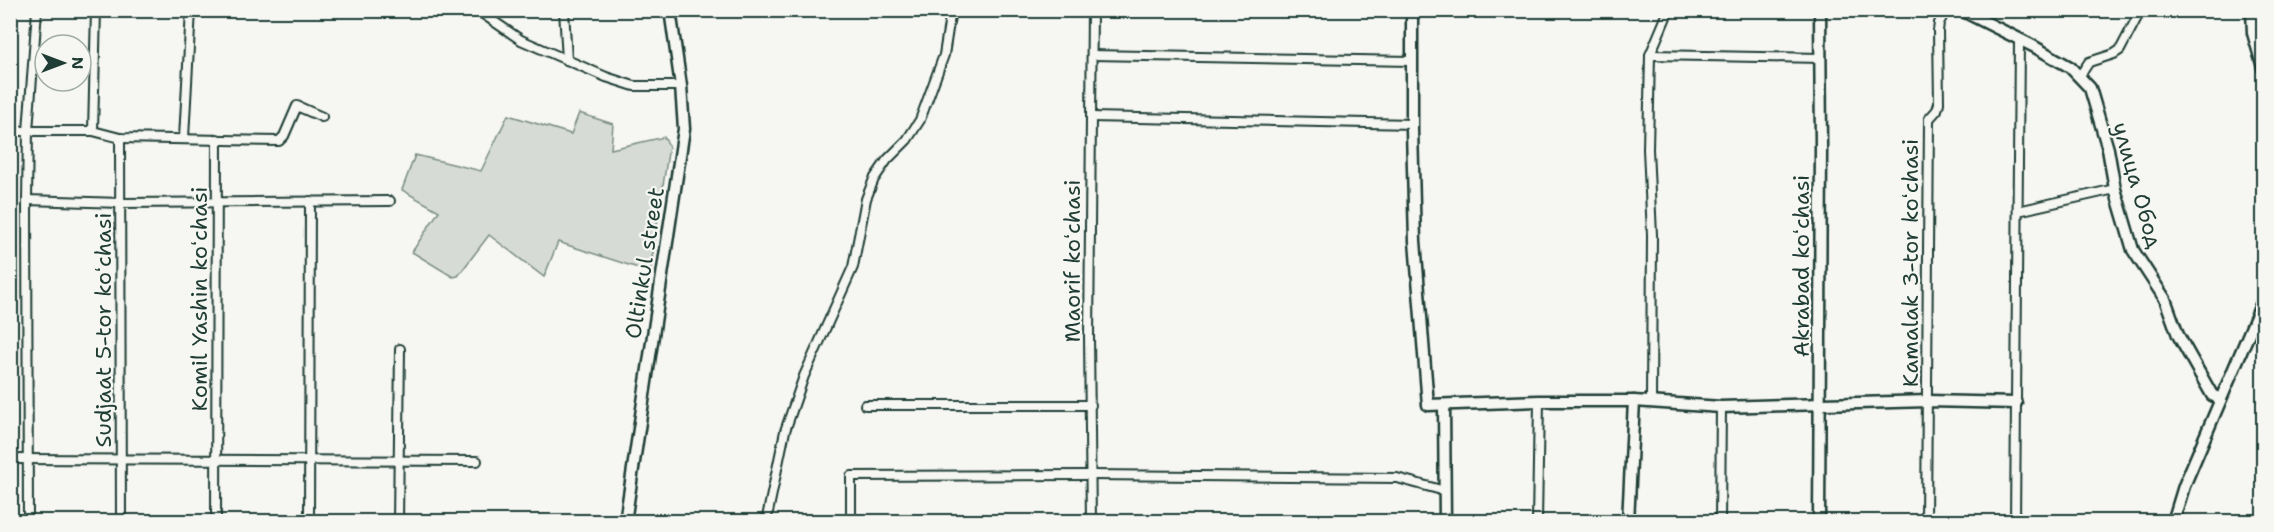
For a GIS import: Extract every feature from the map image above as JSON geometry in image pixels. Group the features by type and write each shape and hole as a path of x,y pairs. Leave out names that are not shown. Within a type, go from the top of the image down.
{"street":[{"path":"28,522 28,131 38,10"},
{"path":"93,131 96,10"},
{"path":"183,138 191,10"},
{"path":"473,10 483,14 521,40 634,86 681,86"},
{"path":"564,10 567,60"},
{"name":"Oltinkul street","path":"625,522 684,129 681,86 670,10"},
{"path":"766,522 784,432 804,376 853,267 866,199 881,169 907,140 920,120 944,55 951,10"},
{"name":"Maorif koʻchasi","path":"1091,522 1092,10"},
{"path":"1412,10 1415,242 1428,405 1539,401 1634,401 1720,407 1928,401 2016,402"},
{"path":"1651,403 1652,235 1648,149 1650,56 1670,10"},
{"name":"Akrabad koʻchasi","path":"1819,522 1820,10"},
{"name":"Kamalak 3-tor koʻchasi","path":"1926,522 1929,119 1937,110 1939,103 1938,31 1939,23 1946,10"},
{"name":"улица Обод","path":"1961,10 2070,67 2090,88 2133,250 2165,299 2178,335 2212,395 2220,399"},
{"path":"2079,77 2089,62 2120,50 2141,10"},
{"path":"2252,10 2253,33 2264,71"},
{"path":"2015,522 2019,41"},
{"path":"1092,55 1412,60"},
{"path":"1650,56 1821,58"},
{"path":"10,131 93,131 120,138 279,141 285,136 297,106 322,117"},
{"path":"1091,117 1413,124"},
{"name":"Sudjaat 5-tor koʻchasi","path":"120,138 121,522"},
{"name":"Komil Yashin koʻchasi","path":"216,522 217,139"},
{"path":"2018,211 2115,189"},
{"path":"27,200 121,203 390,201"},
{"path":"309,522 310,201"},
{"path":"2173,522 2184,486 2264,298"},
{"path":"398,522 400,349"},
{"path":"1537,522 1539,401"},
{"path":"1628,522 1634,401"},
{"path":"865,405 1091,405"},
{"path":"1444,405 1445,522"},
{"path":"1720,407 1720,522"},
{"path":"10,459 477,461"},
{"path":"851,522 851,476 1398,478 1445,490"}],"shaded area":[{"path":"579,113 613,124 611,149 664,137 669,146 650,272 558,242 544,277 489,235 458,276 453,277 412,252 439,211 402,190 415,155 481,171 508,115 571,134"}]}
